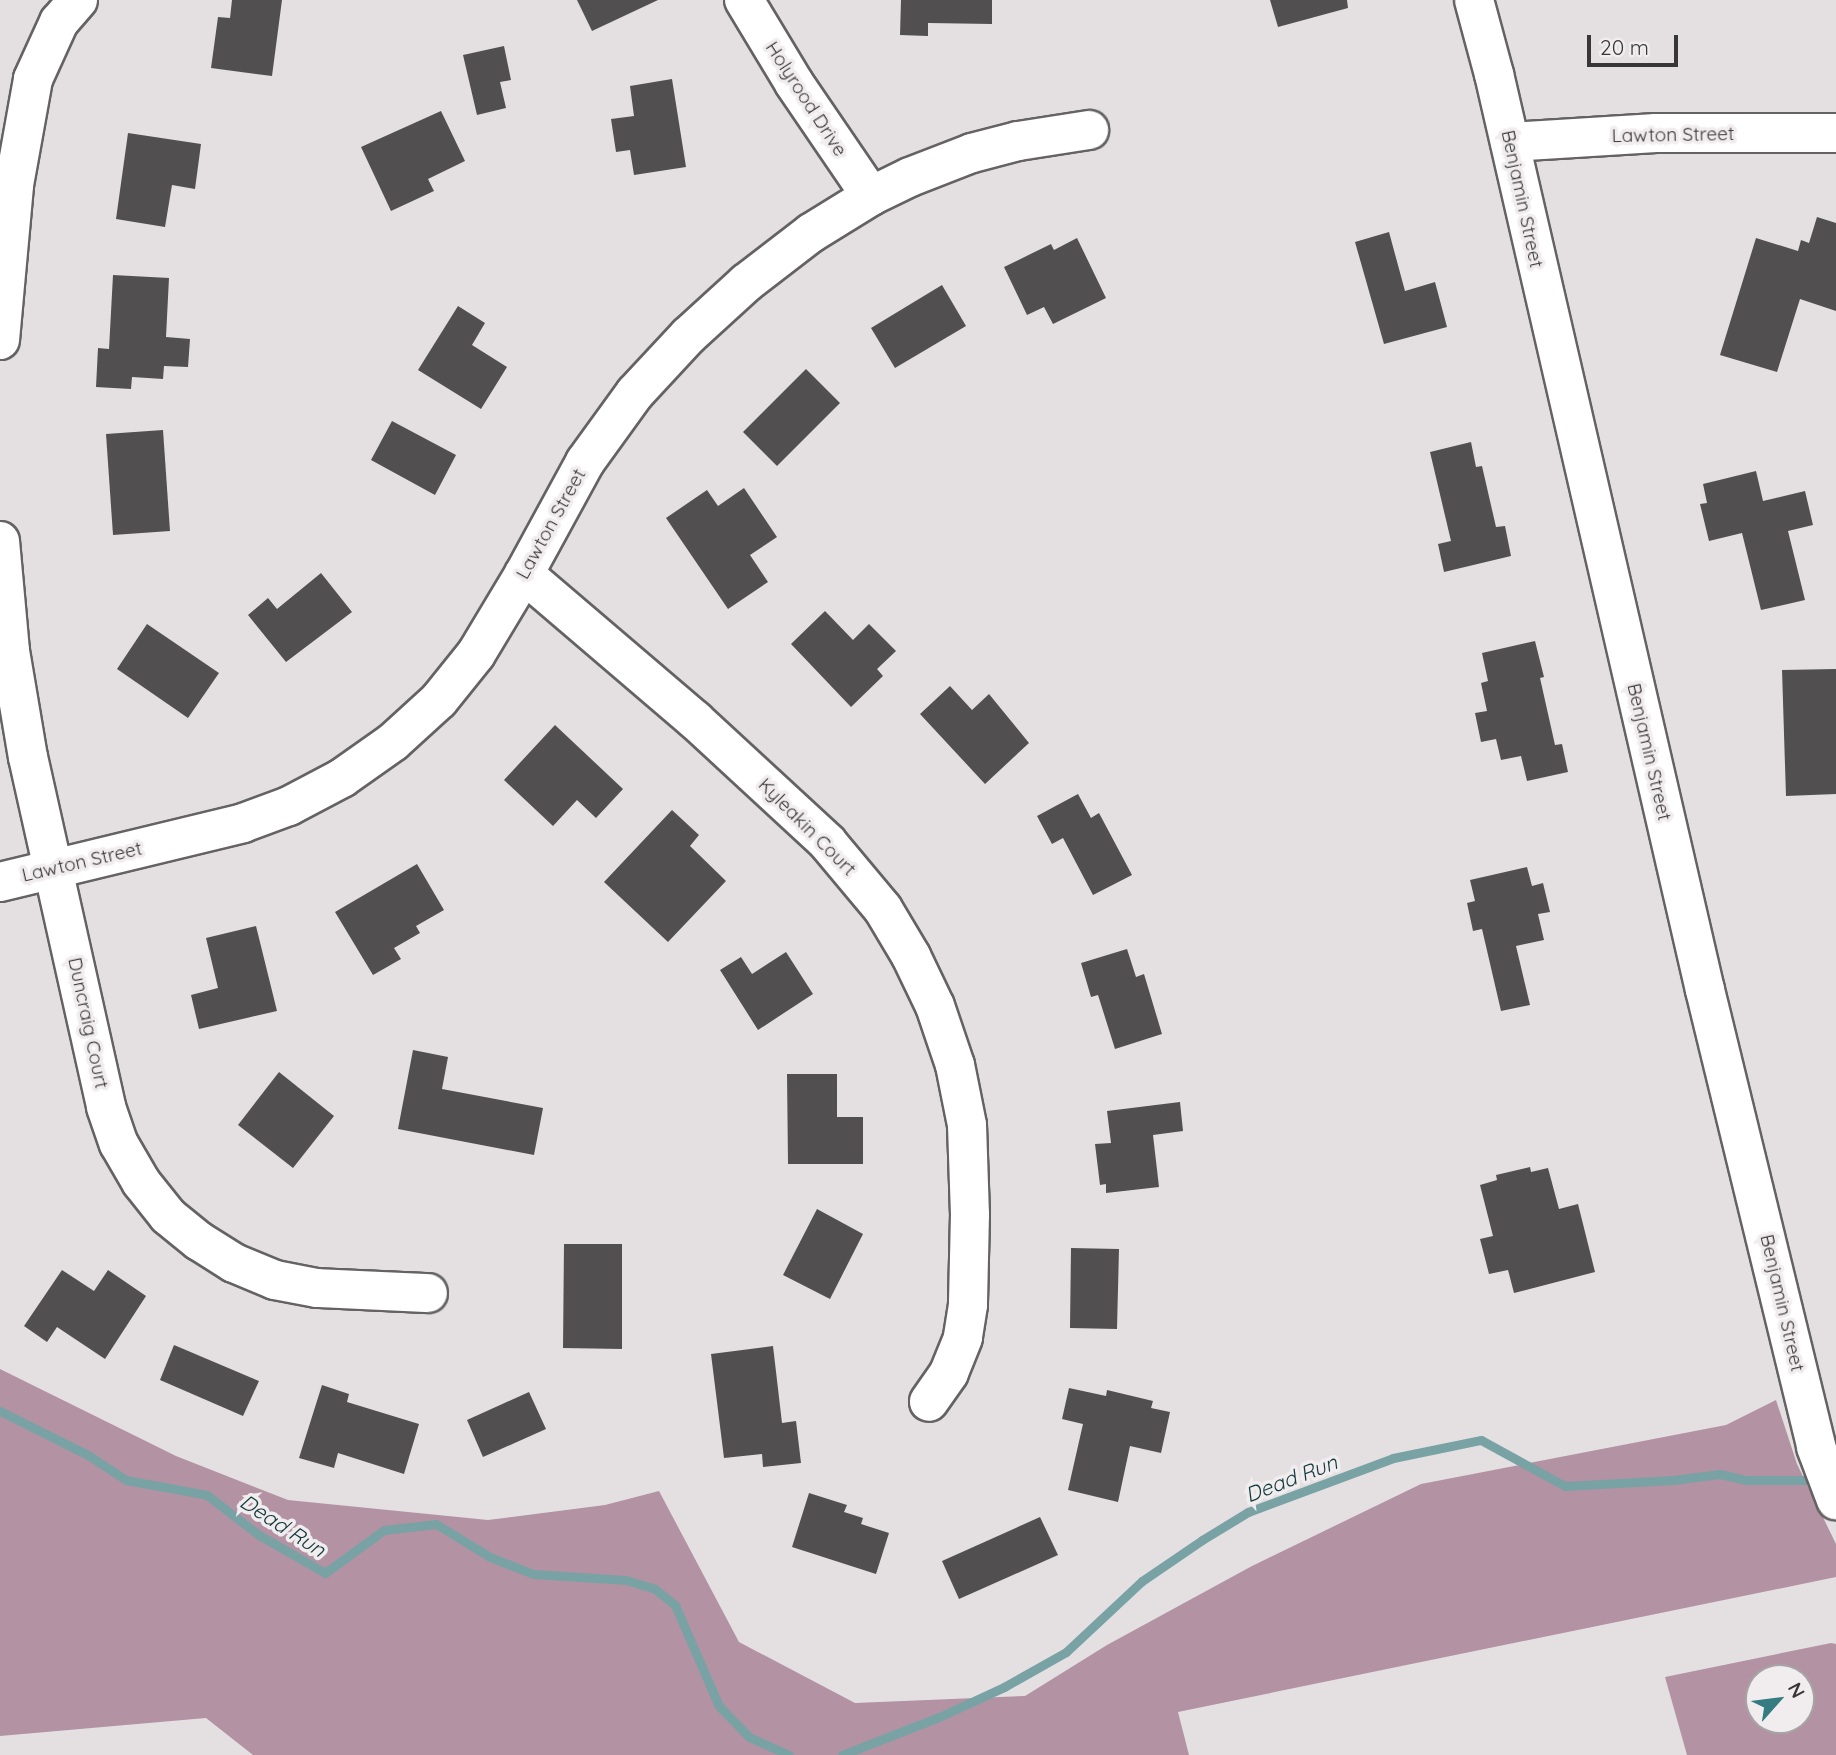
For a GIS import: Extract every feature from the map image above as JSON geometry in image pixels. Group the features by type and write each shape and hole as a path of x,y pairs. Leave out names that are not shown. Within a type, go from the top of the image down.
{"street":[{"path":"0,340 15,185 33,79 59,22 78,0"},
{"name":"Holyrood Drive","path":"744,0 794,83 871,196"},
{"name":"Benjamin Street","path":"1474,0 1510,142 1705,990 1816,1447 1836,1500"},
{"name":"Lawton Street","path":"0,882 243,823 289,806 342,778 393,742 439,700 476,654 524,574 585,462 635,393 688,335 746,283 811,233 871,196 972,153 1018,141 1089,130"},
{"name":"Lawton Street","path":"1510,142 1656,133 1836,133"},
{"name":"Duncraig Court","path":"0,541 10,651 28,757 106,1107 120,1144 141,1182 169,1216 198,1241 234,1263 275,1279 317,1288 428,1293"},
{"name":"Kyleakin Court","path":"524,574 695,720 827,842 883,909 911,956 935,1006 955,1065 967,1125 968,1305 963,1338 949,1373 929,1402"}],"shaded area":[{"path":"0,1369 176,1456 288,1500 488,1520 605,1505 659,1491 739,1642 855,1703 1025,1696 1107,1645 1252,1566 1421,1484 1726,1425 1776,1400 1797,1464 1836,1544 1836,1577 1178,1712 1189,1755 253,1755 206,1718 0,1736"},
{"path":"1836,1644 1836,1755 1687,1755 1665,1677"}],"building":[{"path":"232,0 282,0 272,76 211,68 218,17 230,18"},
{"path":"577,0 658,0 592,31"},
{"path":"901,0 992,0 992,24 928,23 928,36 900,35"},
{"path":"1270,0 1347,0 1348,8 1278,27"},
{"path":"504,46 511,80 500,82 506,108 477,115 463,55"},
{"path":"672,79 686,167 634,175 630,150 616,152 611,119 634,116 630,86"},
{"path":"441,111 465,161 428,179 434,191 391,211 361,147"},
{"path":"128,133 201,144 195,189 172,185 165,227 116,219"},
{"path":"1817,217 1836,223 1836,311 1800,299 1777,372 1720,355 1756,238 1798,251 1801,240 1809,243"},
{"path":"1389,232 1405,291 1435,282 1447,327 1384,344 1355,242"},
{"path":"1077,238 1106,298 1053,324 1044,307 1027,315 1004,267 1051,244 1054,250"},
{"path":"113,275 169,278 166,337 190,339 188,367 164,366 163,379 132,377 131,389 96,387 98,348 109,349"},
{"path":"942,285 966,326 895,368 871,328"},
{"path":"458,306 485,323 472,345 507,367 481,409 418,370"},
{"path":"806,369 840,403 777,466 743,432"},
{"path":"392,421 456,455 435,495 371,460"},
{"path":"163,430 170,531 113,535 106,434"},
{"path":"1471,442 1476,467 1482,466 1496,527 1505,526 1511,556 1444,572 1438,544 1451,541 1430,452"},
{"path":"1756,471 1763,501 1805,491 1813,525 1788,531 1805,600 1761,610 1742,533 1709,541 1700,504 1707,503 1703,484"},
{"path":"744,488 777,537 750,555 768,582 728,609 666,518 707,490 718,506"},
{"path":"321,573 352,612 286,662 248,615 268,598 277,609"},
{"path":"825,611 853,640 869,624 896,651 877,669 883,676 851,707 791,644"},
{"path":"147,624 219,673 188,718 117,669"},
{"path":"1535,641 1555,745 1562,744 1568,772 1527,781 1521,756 1501,760 1496,739 1481,742 1475,713 1487,711 1481,683 1488,681 1482,653"},
{"path":"1836,669 1836,794 1786,796 1782,670"},
{"path":"950,686 972,710 989,694 1029,743 985,784 920,714"},
{"path":"555,725 623,789 596,818 577,800 553,826 504,780"},
{"path":"1078,794 1091,818 1099,813 1132,875 1093,895 1063,838 1052,844 1037,816"},
{"path":"672,810 699,835 690,846 726,881 668,942 604,882"},
{"path":"417,864 444,910 416,926 420,933 394,948 401,959 373,975 335,912"},
{"path":"1527,867 1532,886 1543,883 1550,912 1538,914 1544,940 1516,946 1530,1005 1501,1011 1482,929 1473,931 1467,903 1475,901 1470,880"},
{"path":"256,926 277,1011 199,1029 191,995 218,988 206,938"},
{"path":"1127,949 1136,977 1144,974 1162,1034 1115,1049 1098,995 1091,997 1081,963"},
{"path":"786,952 813,994 758,1030 720,970 741,957 752,974"},
{"path":"413,1050 448,1057 442,1089 543,1108 534,1155 398,1129"},
{"path":"279,1072 334,1116 293,1168 238,1125"},
{"path":"787,1074 837,1074 837,1117 863,1117 863,1164 788,1164"},
{"path":"1180,1102 1183,1131 1153,1135 1159,1187 1106,1193 1106,1184 1100,1185 1095,1144 1111,1143 1107,1111"},
{"path":"1530,1167 1531,1172 1548,1168 1559,1209 1578,1204 1595,1272 1514,1293 1508,1270 1489,1274 1480,1239 1493,1236 1480,1185 1497,1180 1496,1175"},
{"path":"817,1209 863,1234 830,1299 783,1275"},
{"path":"564,1244 622,1244 622,1349 563,1348"},
{"path":"1071,1248 1119,1249 1117,1329 1070,1328"},
{"path":"62,1270 94,1291 108,1270 146,1296 105,1359 57,1327 47,1342 24,1326"},
{"path":"174,1345 259,1381 243,1416 160,1380"},
{"path":"773,1346 782,1423 796,1421 801,1463 763,1467 762,1454 724,1458 711,1354"},
{"path":"322,1385 349,1394 347,1402 419,1424 404,1474 338,1453 334,1468 299,1458"},
{"path":"1069,1388 1106,1396 1107,1390 1153,1401 1151,1408 1170,1412 1161,1453 1130,1446 1118,1502 1068,1490 1083,1424 1062,1419"},
{"path":"529,1392 546,1429 483,1457 467,1420"},
{"path":"809,1493 847,1505 844,1512 863,1518 861,1524 889,1533 876,1574 792,1547"},
{"path":"1040,1517 1058,1555 959,1599 942,1561"}],"waterway":[{"name":"Dead Run","path":"0,1411 88,1455 126,1480 207,1495 259,1535 325,1573 384,1530 436,1524 490,1557 533,1574 626,1580 655,1589 675,1605 719,1706 749,1737 789,1755"},
{"name":"Dead Run","path":"842,1755 939,1717 1004,1687 1066,1652 1142,1581 1248,1512 1393,1458 1481,1440 1565,1486 1673,1480 1720,1474 1745,1480 1806,1480"}]}
